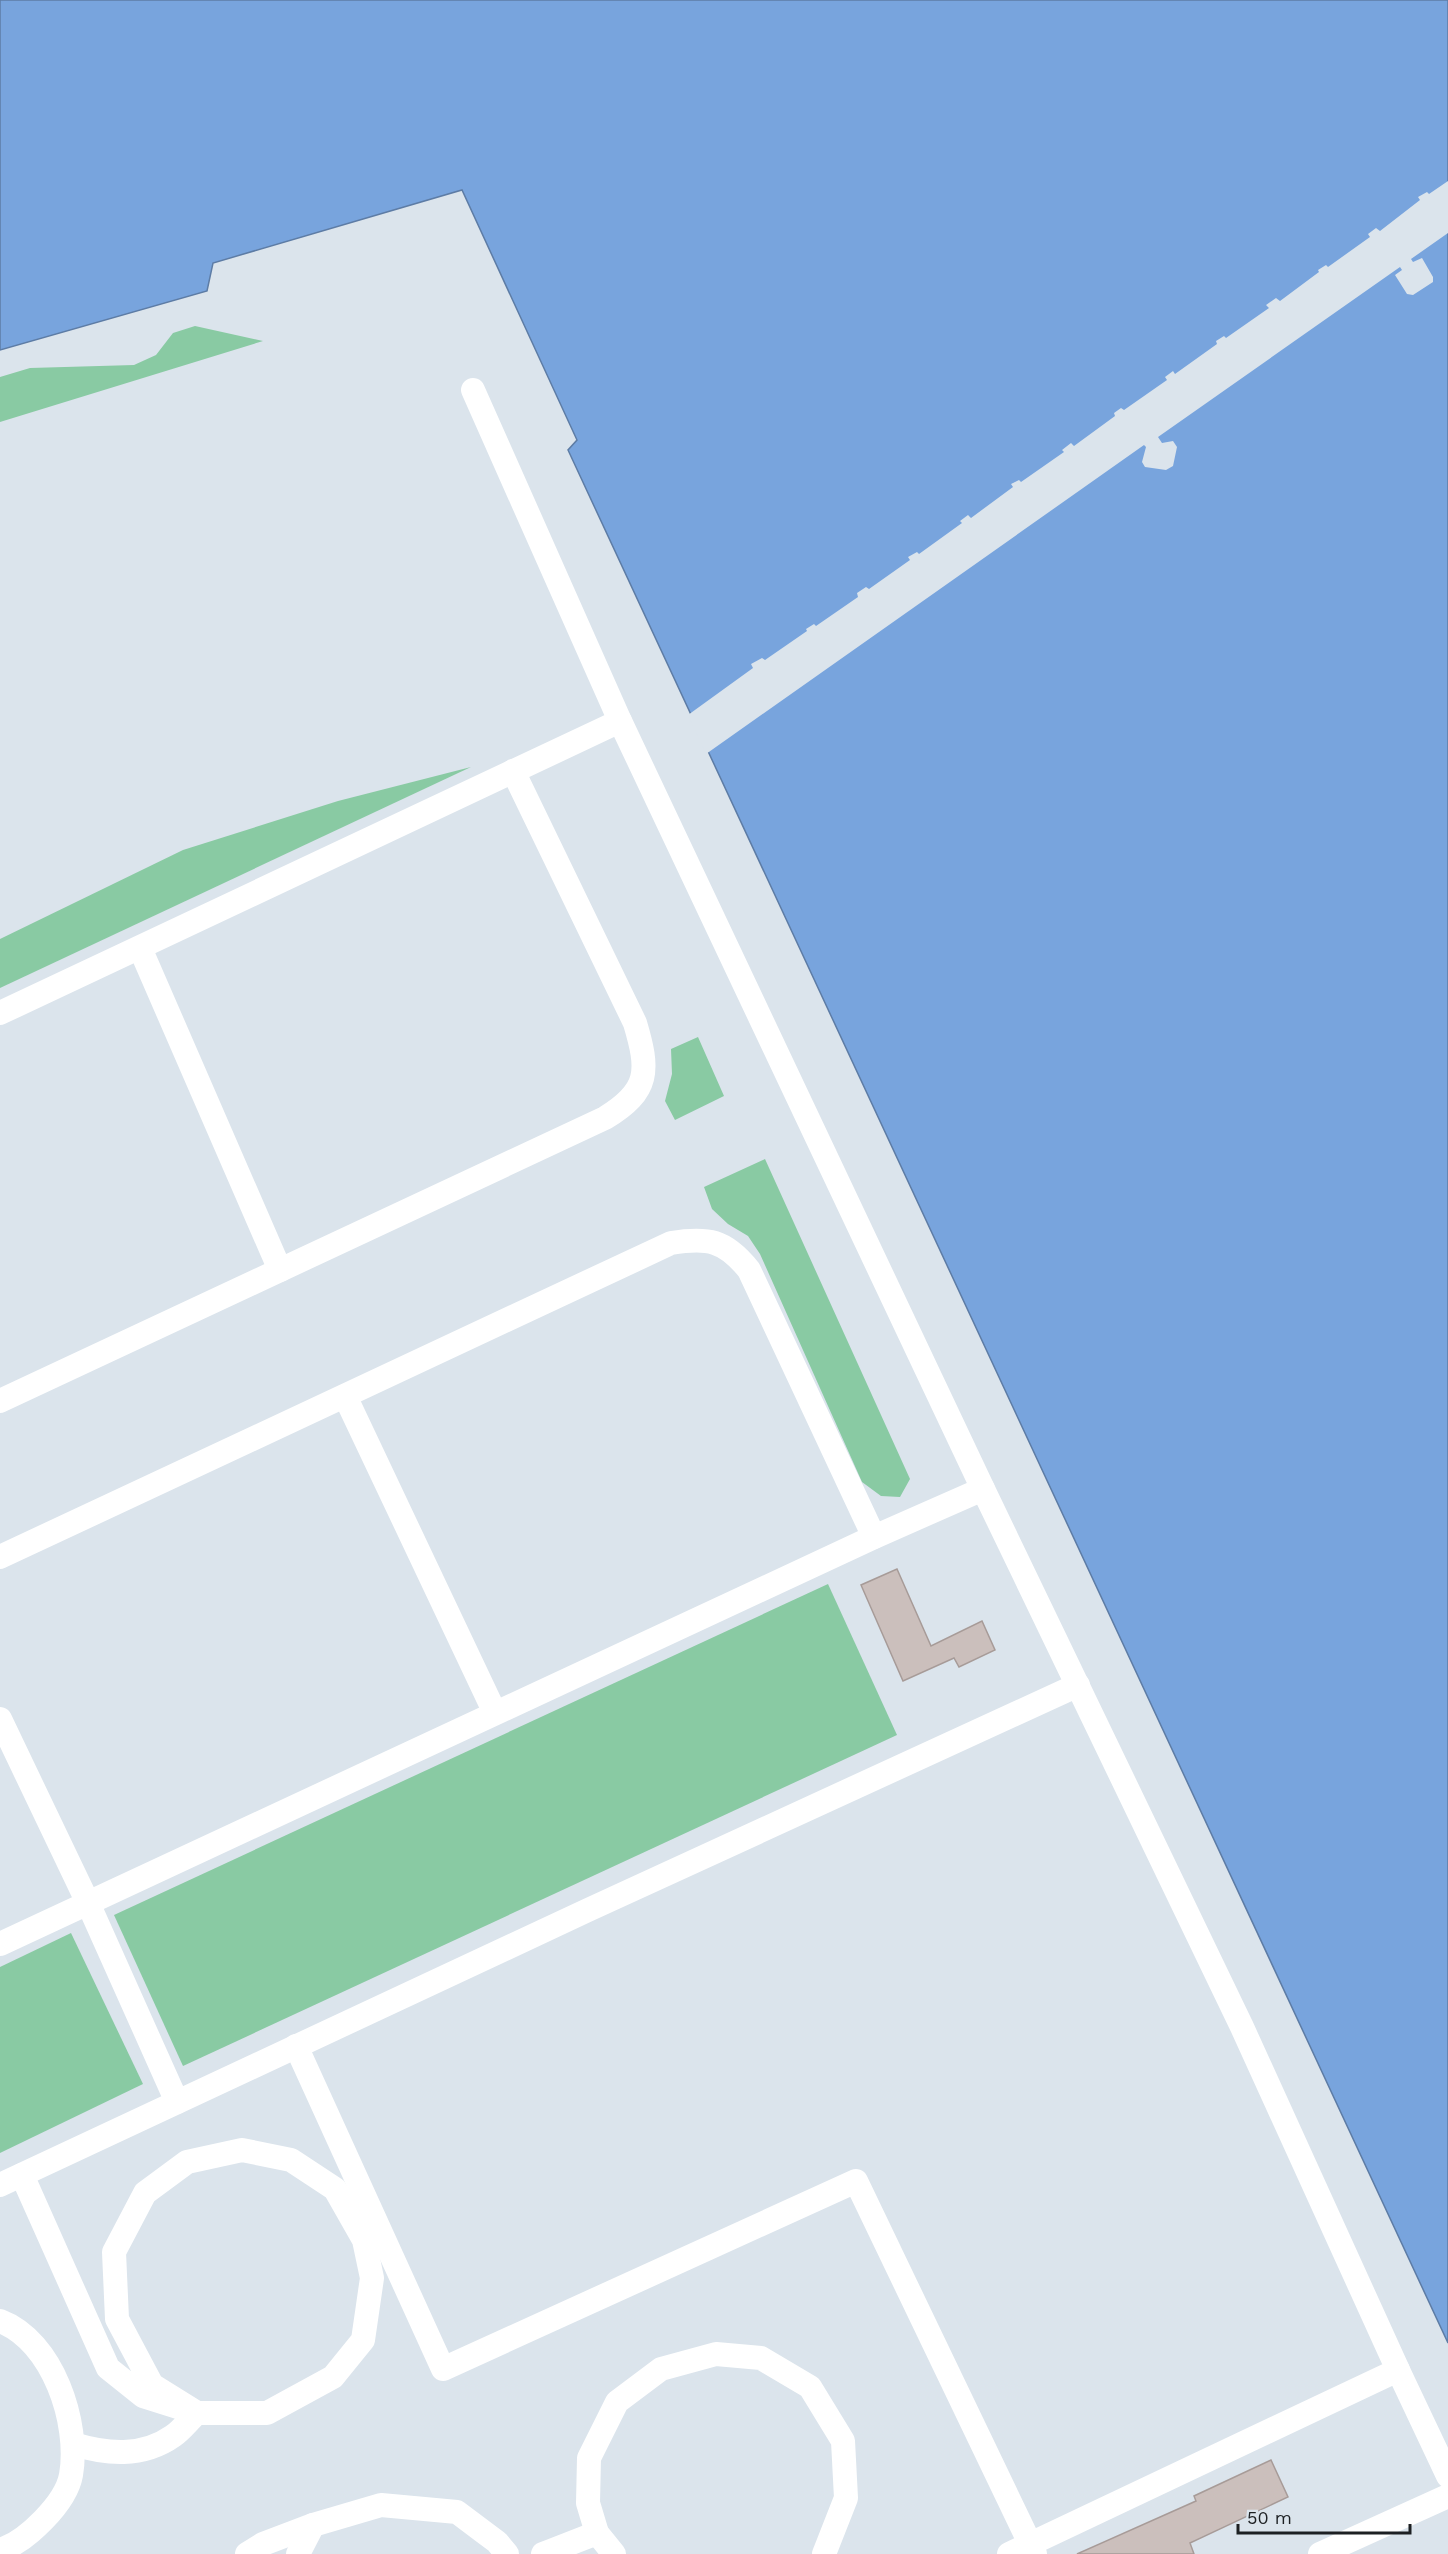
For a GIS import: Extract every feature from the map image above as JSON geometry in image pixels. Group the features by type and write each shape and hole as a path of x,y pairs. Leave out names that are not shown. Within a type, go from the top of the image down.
{"lane":[{"path":"473,390 620,721 983,1489 1242,2027 1448,2476"},
{"path":"0,1013 620,721"},
{"path":"0,1401 605,1118 625,1106 644,1078 644,1054 635,1023 513,771"},
{"path":"140,948 280,1270"},
{"path":"0,1557 671,1243 695,1239 718,1243 734,1252 749,1270 874,1537"},
{"path":"345,1396 495,1713"},
{"path":"0,1944 874,1537 983,1489"},
{"path":"197,2413 152,2385 117,2319 114,2252 145,2193 187,2162 242,2150 291,2160 335,2189 364,2240 372,2278 363,2340 333,2377 267,2413 197,2413 143,2396 108,2368 11,2180 1077,1685"},
{"path":"0,1719 88,1903 177,2102"},
{"path":"296,2046 443,2369 856,2181 1025,2551 1398,2370"},
{"path":"0,2321 10,2325 46,2360 65,2402 73,2444 71,2477 52,2511 15,2546 0,2550"},
{"path":"614,2554 597,2533 588,2503 590,2458 617,2402 661,2369 716,2354 761,2358 810,2387 843,2441 846,2498 824,2554"},
{"path":"73,2444 102,2453 134,2452 172,2437 197,2413"},
{"path":"1320,2554 1448,2496"},
{"path":"248,2554 263,2544 313,2525 381,2505 457,2511 497,2542 507,2554"},
{"path":"298,2554 313,2525"},
{"path":"553,2552 597,2533"}],"green space":[{"path":"195,326 263,341 0,422 0,377 30,368 134,365 156,355 173,333"},
{"path":"471,767 0,988 0,939 183,850 338,801"},
{"path":"698,1037 724,1096 675,1120 665,1101 672,1074 671,1049"},
{"path":"765,1159 910,1479 900,1497 881,1496 862,1482 760,1254 748,1236 728,1224 712,1209 704,1187"},
{"path":"828,1584 897,1735 183,2066 114,1915"},
{"path":"71,1933 143,2084 0,2153 0,1967"}],"water":[{"path":"0,0 1448,0 1448,2343 568,450 577,440 462,190 213,263 207,291 0,350"}],"pier":[{"path":"1448,181 1448,233 1411,259 1413,262 1422,258 1433,277 1433,282 1413,295 1407,294 1395,275 1402,270 1400,267 1158,437 1162,443 1173,441 1177,447 1173,466 1166,470 1145,467 1142,462 1146,447 1144,445 706,754 688,715 753,668 751,664 762,658 765,660 807,631 806,629 814,624 816,626 858,597 857,593 866,587 869,589 910,560 908,557 917,552 919,554 962,523 960,521 968,515 971,518 1013,487 1011,484 1019,480 1021,482 1064,452 1062,450 1071,443 1074,446 1115,416 1114,413 1121,408 1124,410 1167,380 1165,377 1173,371 1175,374 1217,344 1216,341 1224,336 1226,338 1269,308 1266,305 1276,298 1280,301 1319,272 1318,270 1326,265 1328,267 1370,237 1368,234 1376,228 1380,231 1420,200 1418,197 1427,192 1429,194"}],"building":[{"path":"897,1569 931,1646 982,1621 995,1650 959,1667 954,1658 903,1681 861,1585"},
{"path":"1271,2460 1288,2497 1190,2543 1194,2554 1077,2554 1196,2501 1194,2496"}]}
